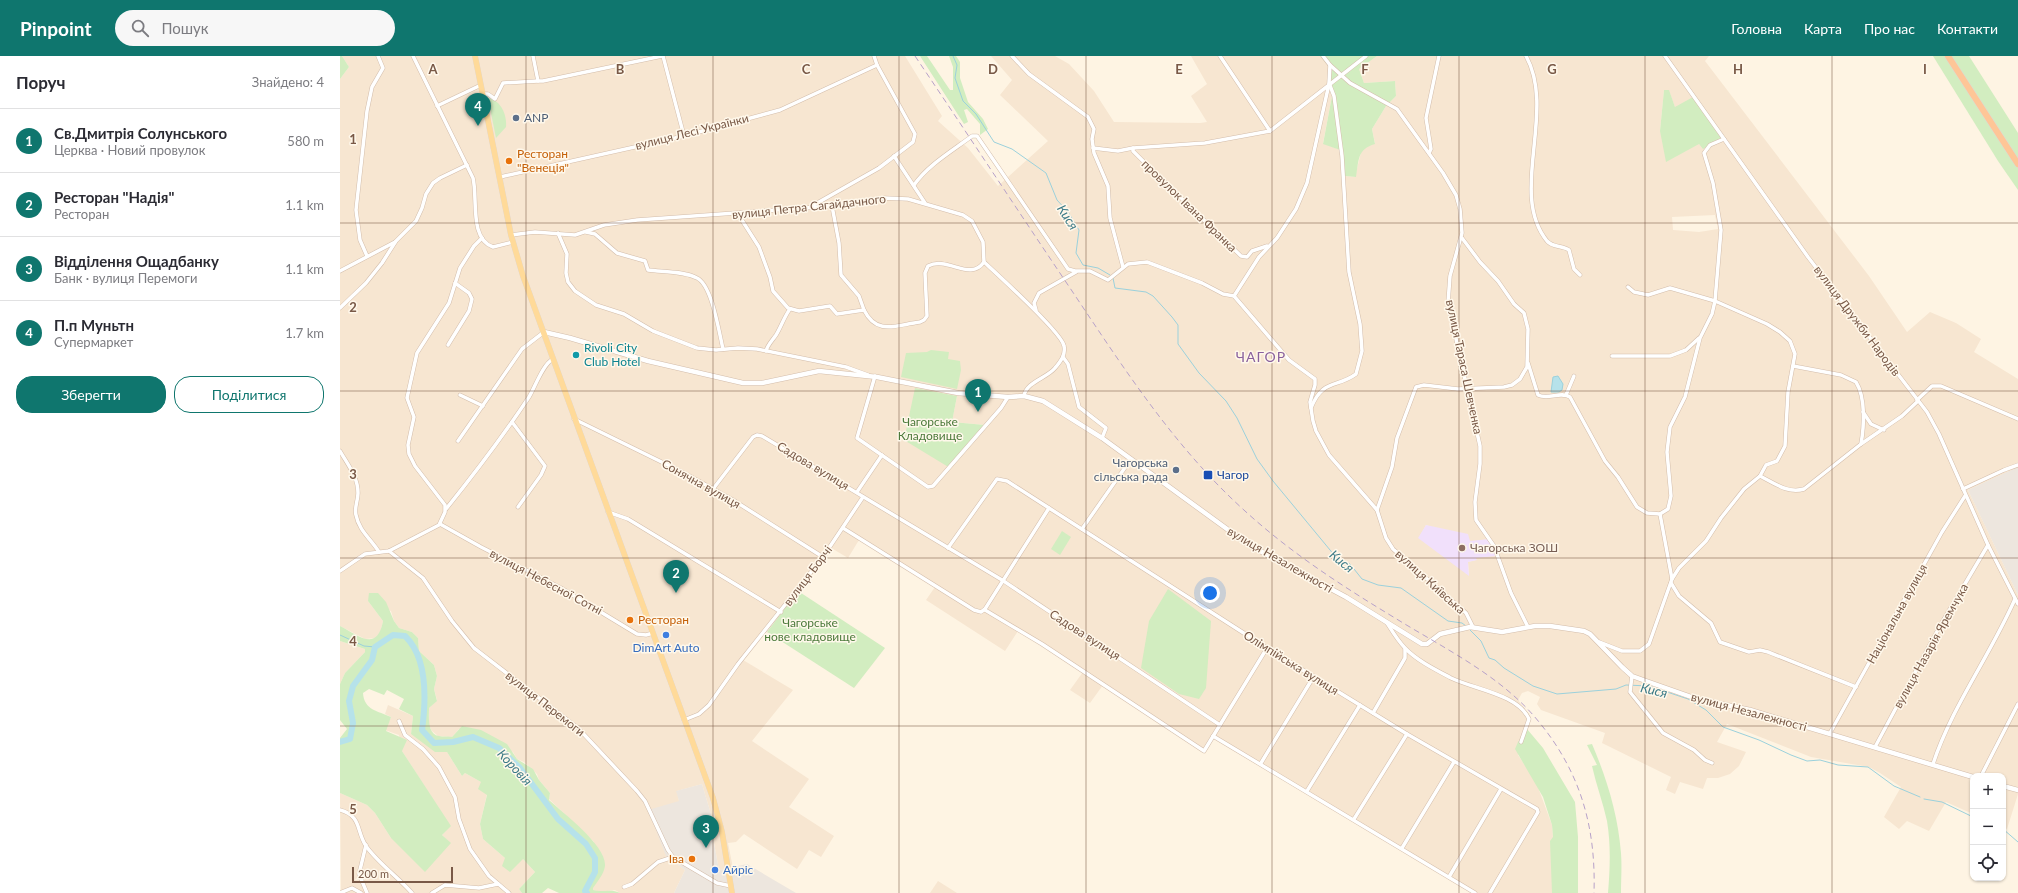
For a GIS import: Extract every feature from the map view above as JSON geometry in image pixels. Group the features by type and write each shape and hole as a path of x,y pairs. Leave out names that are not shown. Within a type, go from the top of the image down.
{"highway":[{"path":"1948,56 2018,164"}],"main road":[{"path":"475,56 511,235 523,276 713,798 722,832 732,893"}],"street":[{"path":"367,256 360,240 356,210 367,113 373,85 383,68 378,56"},
{"path":"413,56 474,180 475,218 482,238 493,247 513,242"},
{"path":"533,56 538,81"},
{"path":"483,94 488,94 495,99 503,83 554,80 662,56 684,136"},
{"path":"810,207 878,168 913,142 915,134 877,65 874,56"},
{"path":"1012,56 1029,74 1089,118 1094,128 1094,156 1108,184 1110,218 1122,267"},
{"path":"1220,56 1270,131"},
{"name":"вулиця Тараса Шевченка","path":"1322,56 1330,66 1350,83 1395,107 1443,173 1458,202 1461,217 1462,238 1450,276 1448,299 1481,450 1475,498 1475,518 1494,546 1511,593 1528,627"},
{"path":"1093,148 1118,151 1133,148 1205,143 1270,131 1329,83 1366,56"},
{"path":"1429,153 1431,149 1426,118 1439,56"},
{"path":"1526,56 1534,76 1538,99 1532,190 1534,212 1546,240 1552,245 1568,249 1576,272 1580,275"},
{"name":"вулиця Дружби Народів","path":"1665,56 1808,257 1931,418 1988,545 2018,604"},
{"name":"вулиця Лесі Українки","path":"500,177 684,136 788,107 877,65"},
{"path":"914,185 923,173 934,164 972,136 978,136 1065,265 1070,270 1090,271 1106,280 1110,280 1122,267 1136,262 1151,263 1202,283 1222,294 1234,296 1259,257 1277,238 1296,209 1307,183 1329,83 1330,66"},
{"path":"1311,409 1315,399 1323,390 1356,374 1362,351 1360,324 1350,272 1342,156 1334,96 1329,83"},
{"path":"437,106 481,85"},
{"path":"1462,238 1480,262 1498,281 1514,304 1524,313 1528,330 1528,361 1538,394 1544,397 1566,395 1571,399 1605,461 1618,477 1637,507 1645,513 1660,514 1668,509 1671,496 1667,452 1670,427 1685,397 1700,338 1712,314 1715,301 1721,230 1713,183 1704,153 1708,147 1724,139"},
{"name":"провулок Івана Франка","path":"1133,148 1133,151 1141,159 1241,256 1247,257 1252,251 1270,244"},
{"path":"894,156 925,203"},
{"path":"340,308 366,283 384,260 396,241 417,219 426,194 436,180 466,165"},
{"name":"вулиця Петра Сагайдачного","path":"511,235 535,232 575,235 604,226 637,220 738,214 832,206 884,198 908,199 963,215 972,221 983,242 984,262"},
{"path":"832,206 839,243 841,275 859,296 864,310 871,322 881,326 922,322 926,316 925,273 928,266 944,263 967,270 978,268 984,262 1037,313 1063,341 1065,348 1063,357 1054,370 1028,388 1024,396"},
{"path":"738,214 758,247 774,292 790,310 798,311 832,306 834,313 837,314 864,310"},
{"path":"586,232 595,234 618,253 645,260 648,270 690,275 699,278 707,288 723,349"},
{"path":"558,234 567,254 566,273 568,282 575,291 586,300 596,305 624,314 652,331 697,348 747,348 766,351 849,368 873,376 857,438 928,486 933,486 1001,408 1008,397"},
{"path":"446,510 409,454 408,445 414,419 407,400 416,356 443,314 452,296 461,266 474,246 482,238"},
{"path":"340,271 396,241"},
{"path":"1037,313 1034,303 1036,296 1077,271"},
{"path":"448,345 469,311 472,299 469,293 455,283"},
{"path":"1595,640 1622,651 1640,651 1649,644 1671,581 1677,571 1706,542 1721,518 1745,488 1760,476 1767,465 1777,461 1785,446 1788,392 1795,354 1793,346 1784,335 1767,324 1715,301 1670,288 1648,295 1633,291 1628,287"},
{"name":"вулиця Київська","path":"1234,296 1289,360 1315,379 1311,409 1316,431 1329,455 1377,510 1387,540 1393,549 1466,613 1471,627"},
{"path":"766,351 769,342 777,333 782,320 790,310"},
{"path":"458,441 522,349 544,332"},
{"name":"вулиця Незалежності","path":"544,332 570,338 648,362 743,383 762,383 819,371 873,376 958,393 1008,397 1024,396 1043,401 1102,438 1215,522 1249,545 1346,597 1424,645 1438,635 1471,627 1502,632 1528,627 1550,626 1580,630 1588,632 1622,668 1632,676 1697,699 1741,707 1970,776"},
{"path":"1612,356 1670,356 1687,349 1700,338"},
{"path":"1063,357 1068,364 1080,406 1106,428 1102,438"},
{"path":"340,571 365,554 390,551 440,524 446,510 478,470 535,387 548,362 553,359"},
{"path":"1377,510 1392,467 1397,438 1406,418 1415,388 1424,384 1455,389 1512,385 1524,374 1528,361"},
{"path":"1793,366 1841,375 1853,379 1859,387 1862,411 1861,444"},
{"path":"1566,395 1574,376"},
{"path":"1760,476 1787,489 1802,490 1848,456 1861,444 1884,430 1932,386 1936,385 2018,419"},
{"path":"460,395 483,406"},
{"path":"1862,411 1871,424 1884,430"},
{"name":"Сонячна вулиця","path":"574,419 650,455 713,489 823,557"},
{"path":"512,422 545,466 541,475 518,507"},
{"name":"Садова вулиця","path":"713,489 753,437 757,435 764,437 1002,580 1220,725"},
{"path":"340,451 356,478 358,491 356,518 366,537 379,552"},
{"path":"857,492 882,455"},
{"path":"1082,529 1131,459"},
{"path":"1963,489 2018,465"},
{"name":"Олімпійська вулиця","path":"948,548 997,479 1002,478 1267,648 1407,734 1538,810 1518,848 1490,893"},
{"name":"вулиця Борчі","path":"684,720 706,708 738,664 781,612 823,557 863,496"},
{"name":"Національна вулиця","path":"1830,733 1942,532 1966,496"},
{"path":"843,528 974,610 980,612 985,610 1002,580 1049,508"},
{"path":"608,512 628,519 781,612"},
{"path":"1660,514 1671,581 1677,594 1711,623 1720,642 1750,652 1760,650 1768,652 1856,687"},
{"name":"вулиця Небесної Сотні","path":"440,524 561,588 637,634 646,635 653,633"},
{"name":"вулиця Назарія Яремчука","path":"1875,747 1940,626 1988,545"},
{"name":"вулиця Перемоги","path":"390,551 426,581 452,621 474,648 574,724 637,791 645,802 668,850 673,857 717,883 731,886"},
{"path":"1932,764 1951,721 2003,627 2015,599"},
{"path":"985,610 1042,644 1204,751 1267,648"},
{"path":"1386,622 1406,649 1453,679 1501,696 1516,706 1529,718 1521,742"},
{"path":"1373,713 1405,658 1406,649"},
{"path":"1261,763 1314,676"},
{"path":"1632,676 1630,686 1632,695 1663,733 1694,750 1705,760 1712,763"},
{"path":"1983,773 2018,704"},
{"path":"1307,791 1360,705"},
{"path":"399,721 405,736 423,749 439,767 455,797 459,819 469,848 486,873 509,893"},
{"path":"1354,820 1407,734"},
{"path":"1213,736 1261,763 1475,893"},
{"path":"1402,848 1454,762"},
{"path":"2006,787 2018,790"},
{"path":"1450,877 1501,789"},
{"path":"340,810 349,812 359,826 366,845 412,893"},
{"path":"366,845 359,874 367,893"},
{"path":"624,887 639,879 658,862 673,857"},
{"path":"432,893 445,885 479,888 498,884"},
{"path":"340,893 352,888 361,893"}],"shaded area":[{"path":"342,56 905,56 942,116 938,121 968,148 998,186 1048,141 1000,95 1012,80 991,56 1055,56 1069,64 1094,91 1114,122 1200,123 1207,122 1191,96 1207,84 1191,56 1320,56 1332,68 1329,83 1332,96 1323,143 1343,151 1345,176 1355,177 1361,152 1365,147 1375,143 1372,129 1386,106 1396,96 1395,81 1364,83 1359,69 1377,56 1709,56 1705,61 1869,276 1907,332 1930,312 1956,323 1981,339 1974,352 2018,379 2018,468 1968,490 2018,595 2018,794 2007,829 2006,773 1970,773 1970,813 1946,802 1929,831 1907,821 1899,829 1884,817 1901,787 1880,773 1869,767 1811,757 1727,724 1717,742 1746,752 1739,766 1730,774 1718,778 1707,778 1703,789 1680,782 1675,794 1666,790 1671,777 1602,743 1605,733 1541,710 1537,704 1540,697 1528,691 1522,693 1518,700 1531,717 1518,755 1536,782 1552,825 1552,893 1473,893 1214,739 1205,754 1103,685 1090,703 1070,690 1083,672 1018,631 1005,651 926,600 935,587 859,540 848,558 833,549 743,660 793,690 752,741 809,779 789,807 834,836 821,857 809,850 797,869 744,834 736,842 728,843 733,868 719,870 712,832 716,831 702,784 677,791 679,801 666,856 685,870 674,893 620,893 615,890 600,892 593,890 592,888 597,882 594,842 549,799 550,793 539,780 537,774 524,762 517,759 513,752 459,729 452,737 438,736 432,731 429,726 429,708 437,700 434,689 437,676 434,665 419,651 418,638 412,632 399,628 394,621 391,611 368,601 383,621 380,634 376,638 365,639 340,626 340,79 349,67","holes":["1664,90 1669,91 1675,107 1703,149 1699,144 1660,131","1715,215 1718,229 1699,232 1673,230 1672,217","957,396 952,422 985,425 904,440","1426,525 1470,541 1476,560 1468,562 1469,575 1419,538"]},
{"path":"2018,468 2018,595 1968,490"},
{"name":"Чагорська ЗОШ","path":"1426,525 1468,534 1470,541 1489,539 1496,556 1476,558 1477,560 1468,562 1469,576 1418,538"},
{"path":"340,641 365,649 365,652 345,673 340,684"},
{"path":"388,705 413,716 411,734 447,752 462,776 465,773 481,782 487,794 480,824 483,839 505,858 523,859 535,872 519,889 522,893 341,893 340,793 367,805 375,813 391,838 450,843 442,835 450,826 402,751 399,735 385,730 391,717 385,714"},
{"path":"702,784 716,831 712,832 719,870 747,864 796,893 674,893 685,870 666,856 648,810 679,801 676,791"},
{"path":"938,881 957,893 930,893"}],"green space":[{"path":"340,56 342,56 349,67 340,79"},
{"path":"920,56 927,56 950,90 953,90 953,67 949,56 956,56 960,62 960,78 968,102 983,119 988,129 980,135 980,124 967,109 964,110 968,122 964,124"},
{"path":"1320,56 1377,56 1359,69 1364,83 1395,81 1396,96 1386,106 1372,129 1375,144 1369,146 1362,152 1356,177 1345,176 1343,151 1323,144 1332,96 1329,83 1331,69"},
{"path":"1933,56 1969,56 2018,133 2018,190 1998,161"},
{"path":"1664,90 1669,90 1675,107 1693,97 1722,137 1703,149 1699,144 1666,162 1660,131"},
{"path":"488,98 493,99 500,105 506,122 506,127 496,138"},
{"path":"931,350 949,352 948,359 960,361 961,370 957,389 901,377 906,353 927,352"},
{"name":"Чагорське Кладовище","path":"915,388 957,396 952,422 985,425 950,468 904,440"},
{"path":"1062,531 1071,537 1060,555 1051,549"},
{"path":"1168,589 1211,621 1206,688 1199,699 1179,694 1141,668 1149,621"},
{"name":"Чагорське нове кладовище","path":"798,591 885,648 854,688 767,632"},
{"path":"369,593 378,593 386,602 394,621 399,628 412,632 418,638 419,651 434,665 437,676 434,689 437,701 429,708 429,720 432,732 439,736 452,737 462,726 481,730 507,744 517,759 533,769 539,780 550,793 549,800 583,830 599,849 604,858 605,866 602,875 593,890 613,891 620,893 559,893 548,888 542,893 522,893 519,889 535,872 523,859 510,872 502,866 505,858 483,839 480,824 487,795 478,789 481,782 465,773 462,776 447,752 435,752 411,734 413,716 399,709 404,699 387,690 384,695 369,689 363,693 364,699 372,709 391,717 386,731 407,740 402,751 451,826 442,835 451,843 425,872 391,838 375,813 367,805 340,793 340,738 347,729 340,720 340,684 345,673 365,652 365,649 340,641 340,626 366,639 376,637 380,631 383,621 368,601"},
{"path":"1527,729 1543,748 1575,802 1578,837 1578,893 1552,893 1550,841 1553,837 1552,825 1543,797 1515,749"},
{"path":"1592,744 1607,784 1620,839 1621,893 1608,893 1610,857 1609,839 1607,821 1592,766 1597,765 1587,745"}],"water":[{"path":"1558,376 1563,384 1562,390 1559,392 1551,392 1553,377"}],"waterway":[{"name":"Кися","path":"953,56 957,65 955,78 963,101 976,114 994,142 1012,149 1046,173 1057,200 1068,212 1079,230 1076,253 1083,265 1098,268 1110,275"},
{"name":"Кися","path":"1113,278 1115,288 1146,292 1153,296 1172,317 1178,325 1178,344 1199,373 1226,401 1237,418 1257,459 1273,481 1335,556 1350,564 1362,579 1378,585 1401,588 1448,621 1462,623 1466,626"},
{"name":"Кися","path":"1469,629 1481,641 1489,658 1495,660 1504,668 1533,686 1557,694 1616,689 1626,685 1649,686 1688,699 1706,710 1723,727 1759,740 1791,755 1807,761 1820,760 1838,765 1868,767 1894,786 1920,797"},
{"path":"340,635 364,646 375,647"},
{"name":"Коровія","path":"340,742 350,739 353,723 349,701 353,686 372,660 375,647 393,635 405,636 418,656 422,668 424,680 422,730 434,743 453,742 473,737 499,748 520,768 558,819 586,844 595,858 595,872 585,891 587,893"},
{"name":"Кися","path":"1924,799 1942,802 1970,816"},
{"name":"Кися","path":"2006,832 2018,842"}],"railway":[{"path":"915,56 1130,376 1172,433 1219,486 1280,541 1356,594 1472,664 1508,691 1539,722 1554,741 1566,761 1583,802 1589,824 1592,846 1594,893"}],"place":[{"name":"ANP","path":"516,118"},
{"name":"П.п Муньтн","path":"478,126"},
{"name":"Ресторан \"Венеція\"","path":"509,161"},
{"name":"Rivoli Сity Сlub Hotel","path":"576,355"},
{"name":"Св.Дмитрія Солунського","path":"978,412"},
{"name":"Чагорська сільська рада","path":"1176,470"},
{"name":"Чагор","path":"1208,475"},
{"name":"Чагорська ЗОШ","path":"1462,548"},
{"name":"Ресторан \"Надія\"","path":"676,593"},
{"name":"Ресторан","path":"630,620"},
{"name":"DimArt Auto","path":"666,635"},
{"name":"Відділення Ощадбанку","path":"706,848"},
{"name":"Іва","path":"692,859"},
{"name":"Айріс","path":"715,870"}],"district":[{"name":"ЧАГОР","path":"1261,357"}]}
